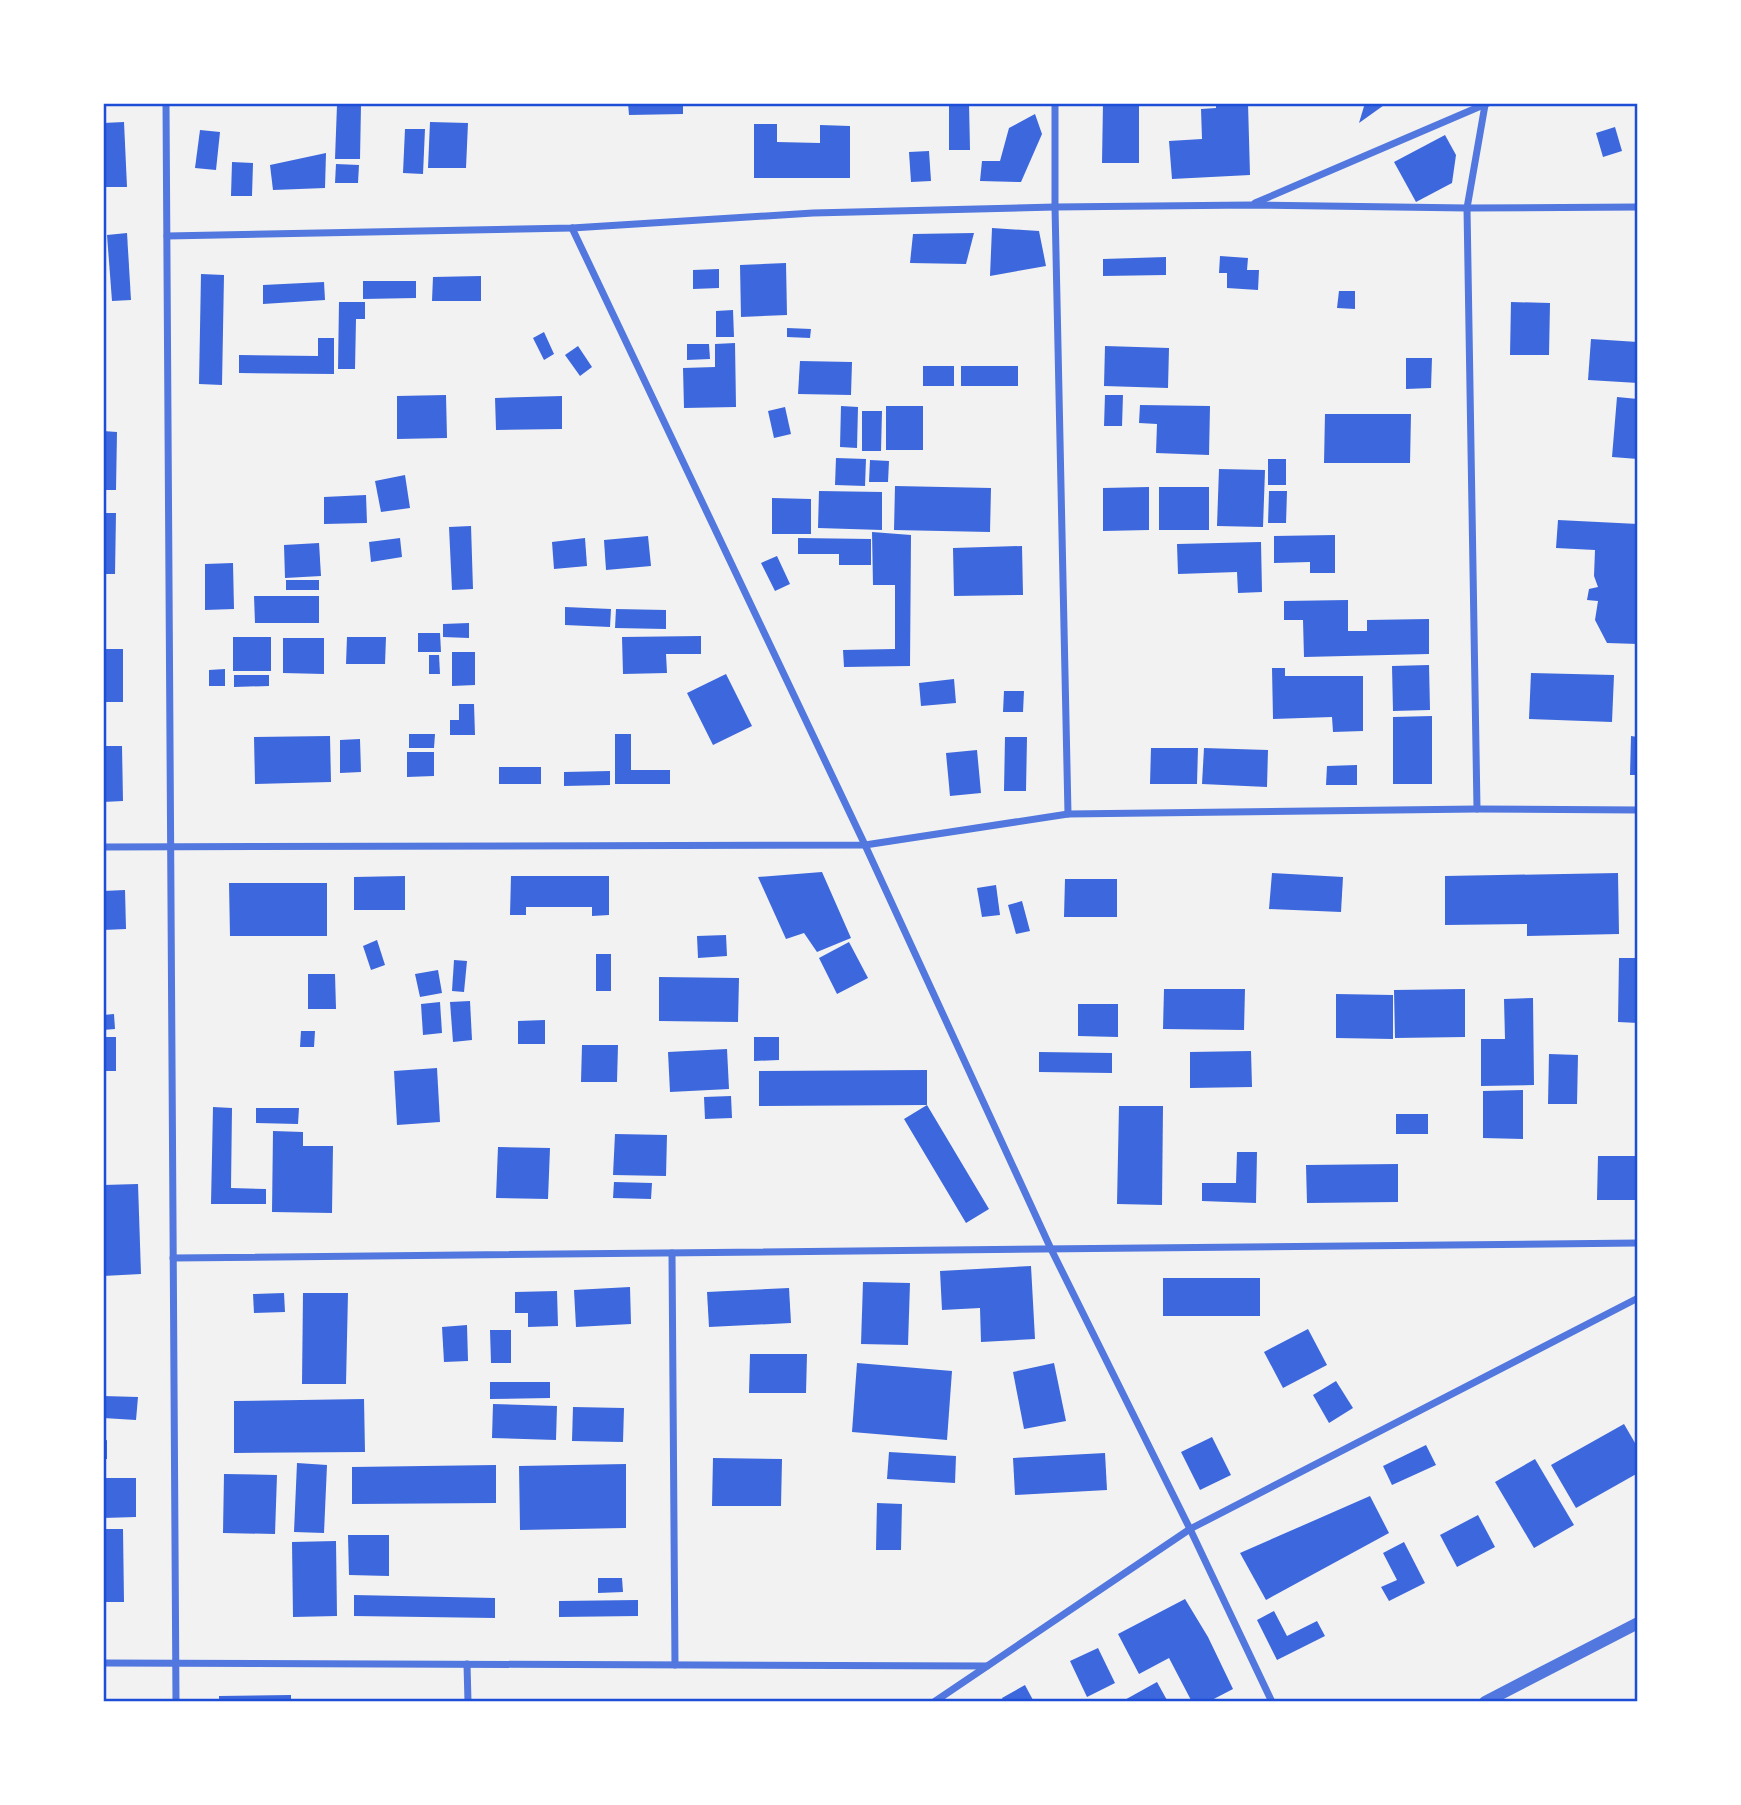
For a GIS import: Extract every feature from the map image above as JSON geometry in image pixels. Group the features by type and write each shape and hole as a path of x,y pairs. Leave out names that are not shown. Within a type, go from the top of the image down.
{"street":[{"path":"166,103 176,1702"},
{"path":"1055,103 1068,814"},
{"path":"1251,205 1487,104"},
{"path":"1477,809 1467,208 1487,104"},
{"path":"167,236 572,228 813,213 1055,207 1638,207"},
{"path":"572,228 865,845 1051,1249 1190,1529 1272,1702"},
{"path":"103,847 865,845 1068,814 1477,809 1638,810"},
{"path":"173,1258 1638,1243"},
{"path":"672,1252 675,1665"},
{"path":"934,1702 1190,1529 1638,1298"},
{"path":"1485,1702 1638,1623"},
{"path":"103,1663 987,1666"},
{"path":"467,1664 468,1702"}],"building":[{"path":"628,103 683,103 683,114 629,115"},
{"path":"949,103 969,103 970,150 949,150"},
{"path":"1103,103 1139,103 1139,163 1102,163"},
{"path":"1216,103 1248,103 1250,175 1172,179 1169,141 1202,139 1201,109 1216,108"},
{"path":"1365,103 1387,103 1359,123"},
{"path":"337,105 361,105 360,159 335,159"},
{"path":"1035,114 1042,134 1021,182 980,181 982,161 1000,161 1009,128"},
{"path":"124,122 127,187 103,187 103,123"},
{"path":"430,122 468,123 466,168 428,168"},
{"path":"754,124 777,124 777,142 820,143 820,125 850,126 850,178 754,178"},
{"path":"1615,127 1622,151 1603,157 1596,133"},
{"path":"405,129 425,129 423,174 403,173"},
{"path":"200,130 220,132 216,170 195,168"},
{"path":"1445,135 1456,155 1452,183 1416,202 1394,162"},
{"path":"929,151 931,181 911,182 909,152"},
{"path":"326,153 325,188 273,190 270,165"},
{"path":"232,162 253,163 252,196 231,196"},
{"path":"336,164 359,165 358,183 335,183"},
{"path":"992,228 1039,231 1046,266 990,276"},
{"path":"127,233 131,300 112,301 107,235"},
{"path":"974,233 966,264 910,263 913,234"},
{"path":"1220,256 1248,258 1247,270 1259,270 1258,290 1227,288 1227,273 1219,273"},
{"path":"1166,257 1166,275 1103,276 1103,259"},
{"path":"786,263 787,315 741,317 740,265"},
{"path":"719,269 719,288 693,289 693,270"},
{"path":"201,274 224,275 222,385 199,384"},
{"path":"481,276 481,301 432,301 433,277"},
{"path":"363,281 416,281 416,298 363,299"},
{"path":"324,282 325,300 263,304 263,285"},
{"path":"1339,291 1355,291 1355,309 1337,308"},
{"path":"339,302 365,302 365,319 356,319 355,369 338,369"},
{"path":"1511,302 1550,303 1549,355 1510,355"},
{"path":"733,310 734,337 716,337 716,311"},
{"path":"787,328 811,329 810,338 787,337"},
{"path":"544,332 554,354 544,360 533,338"},
{"path":"318,338 334,338 334,374 239,373 239,355 318,356"},
{"path":"1591,339 1638,342 1638,383 1588,380"},
{"path":"735,343 736,407 684,408 683,368 715,367 715,344"},
{"path":"687,344 709,344 710,359 687,360"},
{"path":"578,346 592,367 580,376 565,355"},
{"path":"1105,346 1169,348 1168,388 1104,386"},
{"path":"1406,358 1432,358 1431,388 1406,389"},
{"path":"800,361 852,362 851,395 798,394"},
{"path":"923,366 954,366 954,386 923,386"},
{"path":"961,366 1018,366 1018,386 961,386"},
{"path":"446,395 447,438 397,439 397,396"},
{"path":"1105,395 1123,395 1122,426 1104,426"},
{"path":"562,396 562,429 496,430 495,398"},
{"path":"1617,397 1638,399 1638,459 1612,457"},
{"path":"1140,405 1210,406 1209,455 1156,453 1157,424 1139,423"},
{"path":"841,406 858,407 857,448 840,447"},
{"path":"886,406 923,406 923,450 886,450"},
{"path":"785,407 791,434 774,438 768,411"},
{"path":"862,411 882,411 881,451 862,451"},
{"path":"1325,414 1411,414 1410,463 1324,463"},
{"path":"103,431 117,432 116,490 103,490"},
{"path":"836,458 866,459 865,486 835,485"},
{"path":"1268,459 1286,459 1286,485 1268,485"},
{"path":"870,460 889,461 888,482 869,482"},
{"path":"1219,469 1265,470 1263,527 1217,526"},
{"path":"405,475 410,508 381,512 375,481"},
{"path":"895,486 991,488 990,532 894,530"},
{"path":"1149,487 1149,530 1103,531 1103,488"},
{"path":"1159,487 1209,487 1209,530 1159,530"},
{"path":"819,491 882,492 882,530 818,528"},
{"path":"1269,491 1287,491 1286,523 1268,523"},
{"path":"366,495 367,523 324,524 324,497"},
{"path":"772,498 811,499 811,534 772,534"},
{"path":"103,513 116,513 115,574 103,574"},
{"path":"1558,520 1638,524 1638,644 1607,643 1595,620 1598,601 1587,600 1589,589 1598,587 1594,576 1595,550 1556,548"},
{"path":"471,526 473,589 452,590 449,527"},
{"path":"872,532 911,535 910,666 844,667 843,650 895,649 895,585 873,585"},
{"path":"1335,535 1335,573 1310,573 1310,562 1274,563 1274,536"},
{"path":"648,536 651,566 606,570 604,540"},
{"path":"400,538 402,557 371,562 369,542"},
{"path":"585,538 587,566 554,569 552,542"},
{"path":"798,538 871,539 871,565 839,565 839,554 798,554"},
{"path":"1261,542 1262,592 1238,593 1237,572 1178,574 1177,544"},
{"path":"319,543 321,576 285,578 284,545"},
{"path":"1022,546 1023,595 954,596 953,548"},
{"path":"777,556 790,584 775,591 761,563"},
{"path":"233,563 234,609 205,610 205,564"},
{"path":"286,580 319,580 319,590 286,590"},
{"path":"254,596 319,596 319,623 255,623"},
{"path":"1348,600 1348,631 1367,631 1367,620 1429,619 1429,654 1304,657 1303,620 1284,620 1284,601"},
{"path":"565,607 611,609 610,627 565,625"},
{"path":"616,609 666,610 666,629 615,628"},
{"path":"469,623 469,638 443,637 443,624"},
{"path":"418,633 440,633 441,652 418,652"},
{"path":"701,636 701,654 666,654 667,673 623,674 622,637"},
{"path":"233,637 271,637 271,671 233,671"},
{"path":"347,637 386,637 385,664 346,664"},
{"path":"283,638 324,638 324,674 283,673"},
{"path":"103,649 123,649 123,702 103,702"},
{"path":"452,652 475,652 475,685 452,686"},
{"path":"429,655 439,655 440,674 429,674"},
{"path":"1429,665 1430,710 1393,711 1392,666"},
{"path":"1272,668 1285,668 1285,676 1363,676 1363,731 1333,732 1332,717 1273,719"},
{"path":"225,669 225,686 209,686 209,670"},
{"path":"1531,673 1614,675 1612,722 1529,719"},
{"path":"726,674 752,726 713,745 687,693"},
{"path":"234,675 269,675 269,686 234,687"},
{"path":"954,679 956,703 921,706 919,683"},
{"path":"1004,691 1024,691 1023,712 1003,712"},
{"path":"459,704 474,704 475,735 450,735 450,720 459,720"},
{"path":"1432,716 1432,784 1393,784 1393,717"},
{"path":"409,734 435,734 434,748 409,748"},
{"path":"615,734 631,734 631,770 670,770 670,784 615,784"},
{"path":"330,736 331,782 255,784 254,737"},
{"path":"1631,736 1638,737 1638,775 1630,775"},
{"path":"1005,737 1027,737 1026,791 1004,791"},
{"path":"360,739 361,772 340,773 340,740"},
{"path":"103,746 122,746 123,801 103,802"},
{"path":"1151,748 1198,748 1197,784 1150,784"},
{"path":"1204,748 1268,750 1267,787 1202,784"},
{"path":"977,750 981,793 950,796 946,753"},
{"path":"407,752 434,752 434,776 407,777"},
{"path":"1357,765 1357,785 1326,785 1327,766"},
{"path":"499,767 541,767 541,784 499,784"},
{"path":"610,771 610,785 564,786 564,772"},
{"path":"822,872 851,938 817,952 804,933 786,939 758,877"},
{"path":"1272,873 1343,877 1341,912 1269,909"},
{"path":"1618,873 1619,934 1527,936 1527,924 1445,925 1445,876"},
{"path":"405,876 405,910 354,910 354,877"},
{"path":"511,876 609,876 609,915 592,916 592,907 526,907 526,915 510,915"},
{"path":"1065,879 1117,879 1117,917 1064,917"},
{"path":"229,883 327,883 327,936 230,936"},
{"path":"996,885 1000,915 982,917 977,888"},
{"path":"125,890 126,929 103,930 103,891"},
{"path":"1022,901 1030,931 1016,934 1008,905"},
{"path":"726,935 727,956 698,958 697,936"},
{"path":"377,940 385,965 371,970 363,946"},
{"path":"849,942 868,978 837,994 819,958"},
{"path":"596,954 611,954 611,991 596,991"},
{"path":"1619,958 1638,958 1638,1023 1618,1022"},
{"path":"454,960 467,961 464,992 452,991"},
{"path":"438,970 442,993 420,997 415,974"},
{"path":"308,974 335,974 336,1009 308,1009"},
{"path":"659,977 739,978 738,1022 659,1021"},
{"path":"1164,989 1245,989 1244,1030 1163,1029"},
{"path":"1465,989 1465,1037 1395,1038 1394,990"},
{"path":"1336,994 1393,995 1393,1039 1336,1038"},
{"path":"1533,998 1534,1085 1481,1086 1481,1039 1505,1039 1504,999"},
{"path":"470,1001 472,1040 453,1042 450,1002"},
{"path":"440,1002 442,1033 423,1035 421,1004"},
{"path":"1078,1004 1118,1004 1118,1037 1078,1036"},
{"path":"114,1014 115,1029 103,1030 103,1015"},
{"path":"545,1020 545,1044 518,1044 518,1021"},
{"path":"301,1031 315,1031 314,1047 300,1047"},
{"path":"103,1037 116,1037 116,1071 103,1071"},
{"path":"754,1037 779,1037 779,1060 754,1061"},
{"path":"582,1045 618,1045 617,1082 581,1082"},
{"path":"727,1049 729,1089 670,1092 668,1052"},
{"path":"1251,1051 1252,1087 1190,1088 1190,1052"},
{"path":"1039,1052 1112,1053 1112,1073 1039,1072"},
{"path":"1549,1054 1578,1055 1577,1104 1548,1104"},
{"path":"437,1068 440,1122 397,1125 394,1071"},
{"path":"927,1070 927,1105 759,1106 759,1071"},
{"path":"1523,1090 1523,1139 1483,1138 1483,1091"},
{"path":"731,1096 732,1118 705,1119 704,1097"},
{"path":"927,1105 989,1209 966,1223 904,1119"},
{"path":"1119,1106 1163,1106 1162,1205 1117,1204"},
{"path":"213,1107 232,1108 231,1188 266,1189 266,1204 211,1204"},
{"path":"256,1108 299,1108 298,1124 256,1123"},
{"path":"1396,1114 1428,1114 1428,1134 1396,1134"},
{"path":"273,1131 303,1132 303,1146 333,1146 332,1213 272,1212"},
{"path":"615,1134 667,1135 666,1176 613,1175"},
{"path":"498,1147 550,1148 548,1199 496,1198"},
{"path":"1237,1152 1257,1152 1256,1203 1202,1201 1202,1183 1236,1183"},
{"path":"1598,1156 1638,1156 1638,1200 1597,1200"},
{"path":"1398,1164 1398,1202 1307,1203 1306,1165"},
{"path":"614,1182 652,1183 651,1199 613,1198"},
{"path":"138,1184 141,1274 103,1276 103,1185"},
{"path":"1031,1266 1035,1339 981,1342 980,1308 942,1310 940,1271"},
{"path":"1163,1278 1260,1278 1260,1316 1163,1316"},
{"path":"863,1282 910,1283 908,1345 861,1344"},
{"path":"630,1287 631,1324 576,1327 574,1290"},
{"path":"789,1288 791,1323 709,1327 707,1292"},
{"path":"557,1291 558,1326 528,1327 528,1313 515,1313 515,1292"},
{"path":"284,1293 285,1312 254,1313 253,1294"},
{"path":"303,1293 348,1293 346,1384 302,1384"},
{"path":"467,1325 468,1361 444,1362 442,1327"},
{"path":"1308,1329 1327,1365 1283,1388 1264,1352"},
{"path":"490,1330 511,1330 511,1363 491,1363"},
{"path":"750,1354 807,1354 806,1393 749,1393"},
{"path":"857,1363 952,1371 947,1440 852,1432"},
{"path":"1054,1363 1066,1421 1024,1429 1013,1372"},
{"path":"1336,1381 1353,1408 1329,1423 1313,1395"},
{"path":"490,1382 550,1382 550,1398 490,1399"},
{"path":"103,1396 138,1397 136,1420 103,1418"},
{"path":"364,1399 365,1452 234,1453 234,1401"},
{"path":"493,1404 557,1406 556,1440 492,1438"},
{"path":"573,1407 624,1408 623,1442 572,1441"},
{"path":"1624,1424 1638,1448 1638,1473 1576,1508 1551,1465"},
{"path":"1212,1437 1231,1475 1200,1490 1181,1452"},
{"path":"107,1440 107,1459 103,1459 103,1441"},
{"path":"1426,1445 1436,1465 1392,1485 1383,1466"},
{"path":"889,1452 956,1456 955,1483 887,1479"},
{"path":"1105,1453 1107,1490 1015,1495 1013,1458"},
{"path":"713,1458 782,1459 781,1506 712,1506"},
{"path":"1535,1459 1574,1525 1534,1548 1495,1482"},
{"path":"297,1463 327,1465 324,1533 294,1532"},
{"path":"626,1464 626,1528 520,1530 519,1466"},
{"path":"496,1465 496,1503 352,1504 352,1467"},
{"path":"224,1474 277,1475 275,1534 223,1533"},
{"path":"103,1478 136,1478 136,1517 103,1518"},
{"path":"1370,1496 1389,1533 1266,1600 1240,1553"},
{"path":"877,1503 902,1504 901,1550 876,1550"},
{"path":"1478,1515 1495,1547 1457,1567 1440,1535"},
{"path":"103,1529 123,1529 124,1602 103,1602"},
{"path":"348,1535 389,1535 389,1576 349,1575"},
{"path":"336,1541 337,1616 293,1617 292,1542"},
{"path":"1404,1542 1425,1583 1389,1601 1381,1587 1397,1580 1383,1553"},
{"path":"598,1578 622,1578 623,1592 598,1593"},
{"path":"354,1595 495,1598 495,1618 354,1616"},
{"path":"1185,1599 1208,1637 1233,1689 1208,1702 1192,1702 1169,1658 1139,1674 1118,1634"},
{"path":"638,1600 638,1616 559,1617 559,1601"},
{"path":"1274,1611 1287,1636 1317,1621 1325,1636 1277,1660 1257,1620"},
{"path":"1098,1648 1115,1683 1087,1697 1070,1661"},
{"path":"1157,1682 1168,1702 1121,1702"},
{"path":"1025,1685 1034,1702 1004,1702 1002,1698"},
{"path":"291,1695 291,1702 219,1702 219,1696"}]}
